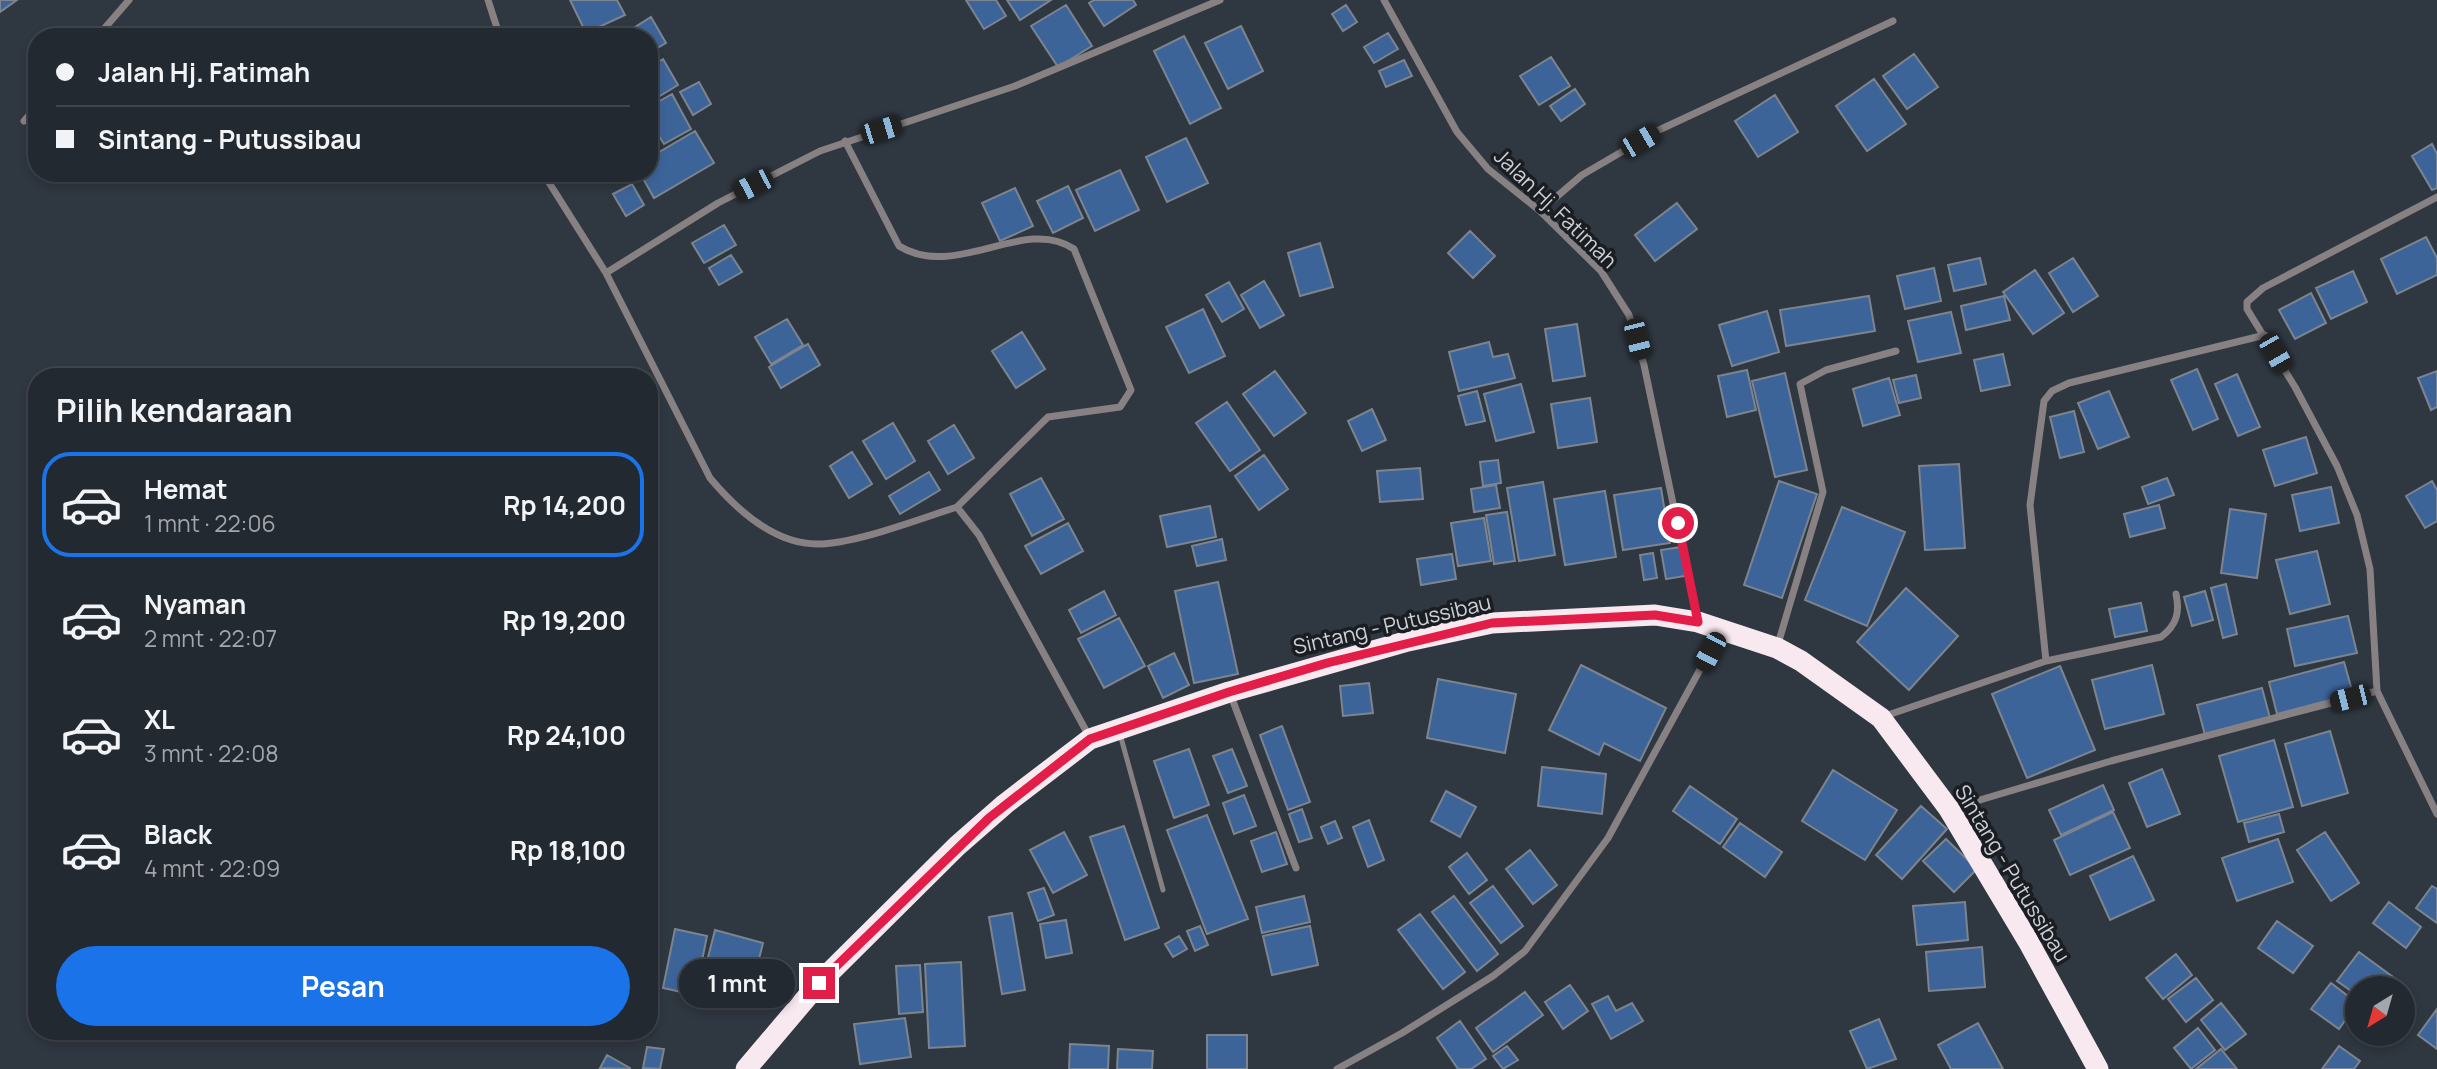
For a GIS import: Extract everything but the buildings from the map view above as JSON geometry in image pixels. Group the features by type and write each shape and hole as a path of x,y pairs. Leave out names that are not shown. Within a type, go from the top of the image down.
{"highway":[{"name":"Sintang - Putussibau","path":"746,1069 819,983 957,846 1005,804 1090,739 1229,692 1394,645 1492,623 1655,615 1698,622 1777,648 1801,661 1881,718 1949,809 2028,941 2098,1069"}],"street":[{"path":"105,28 129,0"},
{"path":"488,0 497,28"},
{"path":"606,274 718,203 845,141 1015,86 1220,0"},
{"name":"Jalan Hj. Fatimah","path":"1384,0 1457,132 1488,169 1540,211 1601,271 1629,315 1644,365 1698,622"},
{"path":"1540,211 1582,174 1659,130 1893,21"},
{"path":"24,121 28,116"},
{"path":"658,376 710,478 733,505 764,527 814,544 837,542 957,507 1048,417 1120,407 1131,390 1074,249 1062,241 1037,239 949,257 913,255 899,246 845,141"},
{"path":"549,182 606,274 654,368"},
{"path":"2437,197 2252,297 2247,309 2265,335 2337,466 2364,536 2370,569 2377,691 2437,814"},
{"path":"2046,661 2030,505 2044,401 2052,391 2069,383 2265,335"},
{"path":"1777,648 1823,492 1800,384 1826,370 1896,351"},
{"path":"957,507 979,535 1090,739"},
{"path":"1881,718 2046,661 2161,637 2173,625 2179,610 2176,594"},
{"path":"1336,1069 1402,1033 1493,976 1525,951 1608,838 1722,629"},
{"path":"1949,809 2111,761 2377,691"},
{"path":"1229,692 1296,868"}],"lane":[{"path":"1118,728 1163,890"}],"route":[{"path":"819,983 957,846 1005,804 1090,739 1229,692 1327,663 1492,623 1655,615 1698,622 1678,523"}]}
